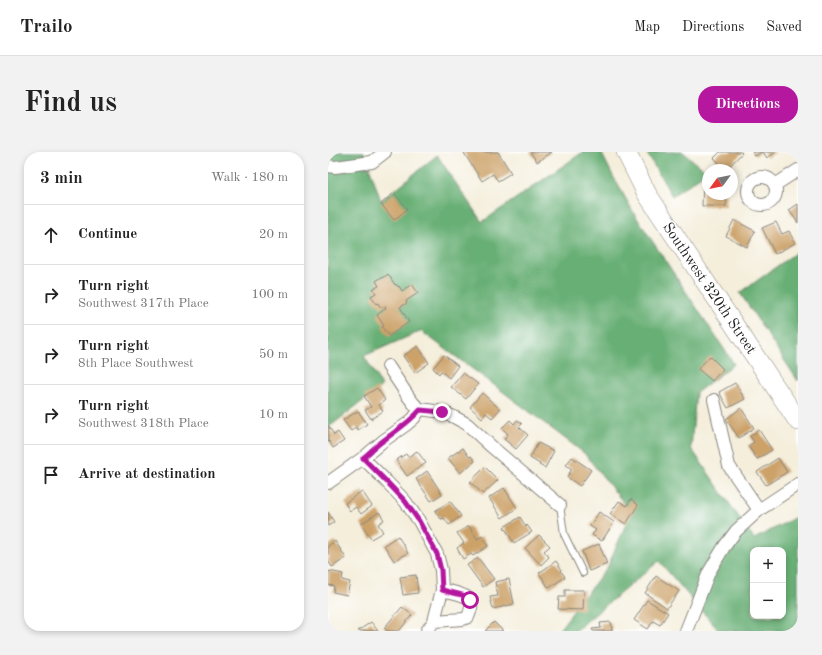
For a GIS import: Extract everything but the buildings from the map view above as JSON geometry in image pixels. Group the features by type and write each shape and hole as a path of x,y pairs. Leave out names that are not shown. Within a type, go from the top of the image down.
{"main road":[{"name":"Southwest 320th Street","path":"626,152 647,194 798,421"}],"street":[{"path":"328,166 335,167 372,162 385,152"},
{"path":"775,185 798,170"},
{"path":"388,366 408,396 420,410 442,412 467,424 560,506"},
{"path":"714,400 729,466 759,510"},
{"path":"328,483 407,424 420,410"},
{"path":"363,458 405,501 419,521 437,554 441,570 442,590 434,621 427,631"},
{"path":"686,631 709,572 724,547 736,531 759,510 798,484"},
{"path":"434,621 463,619 468,617 471,608 470,600 466,596 442,590"}],"lane":[{"path":"560,506 564,534 582,573"}],"green space":[{"path":"328,152 364,152 381,201 437,155 482,222 583,152 601,152 635,215 734,364 696,393 691,448 754,539 798,516 798,631 719,631 659,561 575,631 558,631 608,566 631,512 584,453 421,331 364,356 382,386 328,428"},
{"path":"646,152 683,152 702,168 702,175 672,196"},
{"path":"798,251 798,381 740,293"}],"route":[{"path":"442,412 420,410 407,424 383,441 363,458 405,501 419,521 437,554 441,570 442,590 466,596 470,600"}]}
